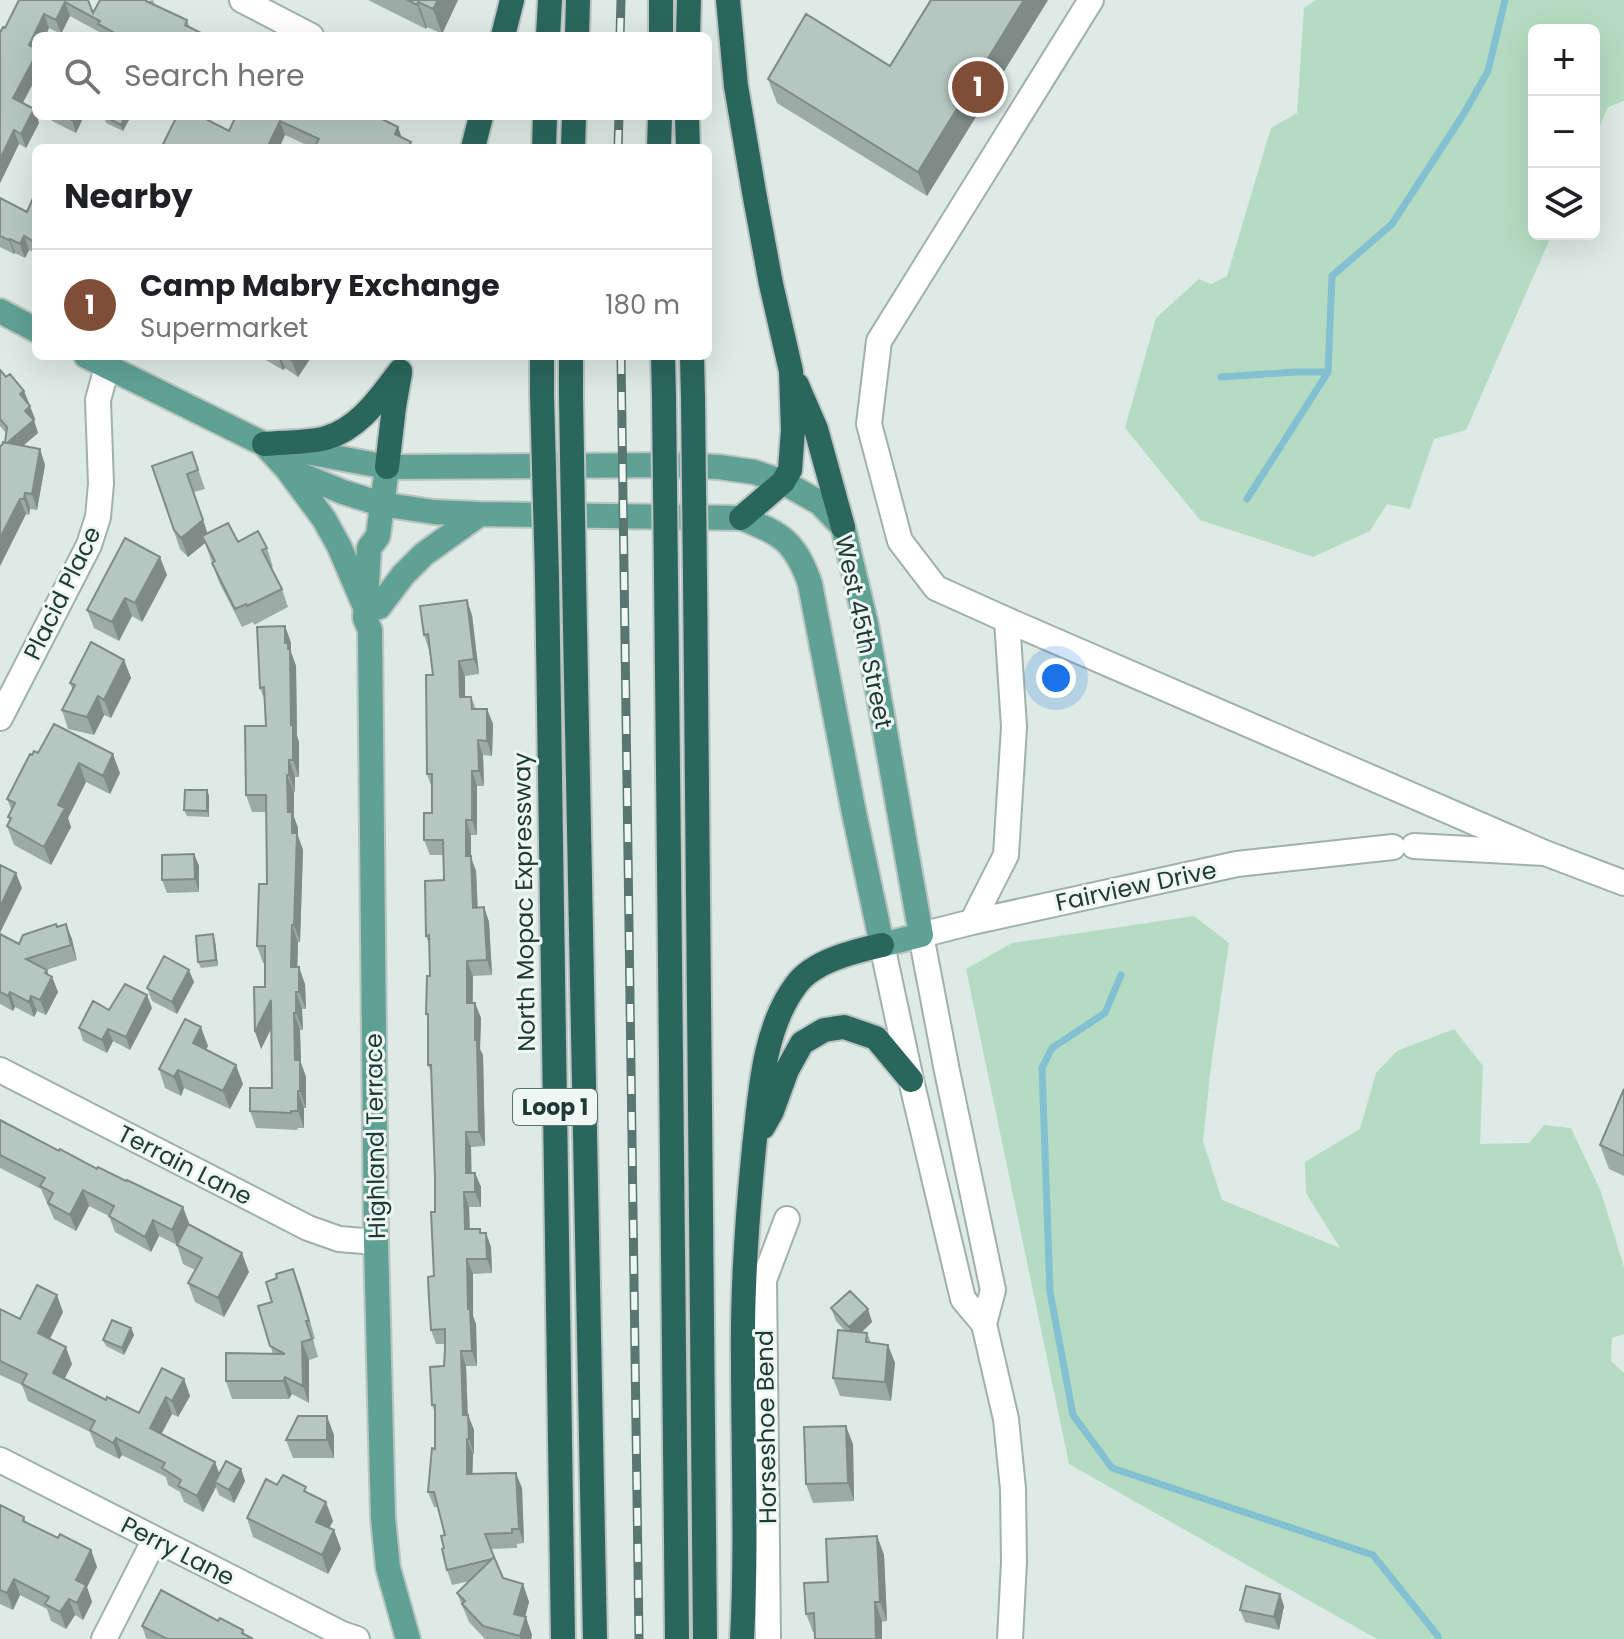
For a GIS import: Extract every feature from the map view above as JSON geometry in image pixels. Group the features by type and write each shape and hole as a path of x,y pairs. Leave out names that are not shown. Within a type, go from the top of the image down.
{"highway":[{"path":"504,32 512,0"},
{"path":"548,32 550,0"},
{"path":"577,32 578,0"},
{"path":"661,0 661,32"},
{"path":"688,32 689,0"},
{"path":"728,0 736,86 771,284 791,371 816,429 843,527"},
{"path":"474,144 480,120"},
{"path":"544,144 545,120"},
{"path":"573,144 574,120"},
{"path":"659,144 660,120"},
{"path":"687,120 688,144"},
{"name":"North Mopac Expressway","path":"542,360 563,1639"},
{"path":"571,360 595,1639"},
{"path":"663,360 677,1639"},
{"path":"692,360 705,1639"},
{"path":"264,444 325,438 345,430 363,417 403,364"},
{"path":"387,467 403,364"},
{"path":"741,518 783,482 790,470 793,430 791,371"},
{"path":"742,1639 745,1580 744,1272 757,1109 780,1010 797,982 821,965 855,951 882,945"},
{"path":"755,1143 802,1043 824,1030 844,1027 876,1038 911,1080"}],"main road":[{"path":"0,311 32,328"},
{"name":"West 45th Street","path":"97,361 264,444 387,467 719,467 754,472 783,482 820,503 843,527 866,624 921,935"},
{"name":"West 45th Street","path":"264,444 287,469 381,504 434,512 480,514 741,518 775,532 791,546 803,564 810,584 882,945"},
{"name":"Highland Terrace","path":"387,467 378,536 384,548 371,615 376,1242 383,1518 388,1568 408,1639"},
{"path":"287,469 331,533 371,615 424,554 480,514"},
{"name":"Fairview Drive","path":"882,945 921,935"}],"street":[{"path":"242,0 303,32"},
{"path":"1091,0 879,341 869,424 900,541 936,588 1545,853"},
{"name":"Placid Place","path":"0,718 89,545 98,517 101,484 97,361"},
{"path":"972,922 1006,855 1014,727 1007,620"},
{"path":"1403,846 1429,834 1433,820 1428,802"},
{"name":"Fairview Drive","path":"921,935 1237,864 1403,846 1545,853 1624,883"},
{"name":"West 45th Street","path":"921,935 993,1290 984,1324"},
{"name":"West 45th Street","path":"882,945 963,1299 984,1324 1006,1419 1013,1489 1014,1562 1010,1639"},
{"name":"Terrain Lane","path":"0,1070 308,1228 339,1239 376,1242"},
{"name":"Horseshoe Bend","path":"768,1639 764,1280 787,1219"},
{"name":"Perry Lane","path":"0,1460 357,1639"},
{"path":"104,1639 155,1539"}],"green space":[{"path":"1316,0 1624,0 1624,101 1608,107 1600,125 1600,24 1528,24 1528,240 1549,240 1466,430 1434,439 1410,509 1387,504 1370,531 1313,557 1200,520 1125,428 1156,318 1199,279 1211,284 1227,276 1271,128 1297,113 1304,8"},
{"path":"1194,916 1229,943 1203,1141 1222,1200 1340,1248 1306,1193 1305,1162 1360,1129 1376,1073 1397,1051 1454,1029 1483,1066 1480,1144 1529,1143 1544,1125 1571,1128 1601,1192 1624,1267 1624,1334 1612,1338 1611,1361 1624,1373 1624,1639 1377,1639 1069,1464 966,969 1012,943"}],"building":[{"path":"19,0 88,0 93,13 100,0 146,0 187,20 185,25 199,32 113,32 98,24 100,21 65,2 56,20 44,14 35,32 32,32 29,45 32,47 32,62 13,98 32,108 32,113 21,134 14,130 0,159 0,31 5,28"},
{"path":"408,0 438,0 433,9"},
{"path":"931,0 1024,0 918,172 768,79 806,14 890,66"},
{"path":"175,120 208,120 229,131 234,120 384,120 398,127 395,134 411,142 316,144 319,139 280,121 269,144 163,144"},
{"path":"0,198 27,212 32,200 32,241 24,236 20,244 0,236"},
{"path":"0,370 6,377 10,374 24,391 20,394 30,406 25,411 34,420 7,443 7,427 0,419"},
{"path":"3,442 40,449 32,494 25,493 24,499 20,499 0,538 0,446"},
{"path":"192,452 198,470 187,474 203,520 181,538 174,530 152,466"},
{"path":"228,523 238,542 258,531 267,548 262,550 282,589 235,609 202,536"},
{"path":"125,538 160,557 135,603 125,598 112,622 87,610"},
{"path":"467,600 474,659 459,661 460,697 471,697 472,709 487,709 487,741 478,740 479,771 472,771 472,820 466,820 466,856 471,856 473,908 484,907 487,960 467,961 467,1003 475,1003 479,1132 466,1132 466,1173 475,1173 475,1192 464,1192 465,1229 480,1229 480,1233 486,1233 487,1259 467,1259 472,1351 461,1351 463,1415 468,1415 467,1474 516,1473 519,1529 512,1529 512,1533 485,1534 494,1557 492,1559 447,1570 441,1536 445,1535 434,1492 428,1492 432,1448 435,1449 435,1405 432,1405 430,1367 444,1366 445,1329 431,1330 428,1277 434,1276 431,1212 435,1212 435,1177 426,1014 427,976 430,976 425,881 444,880 443,840 424,840 424,813 432,813 432,774 427,774 426,675 433,675 428,634 424,635 420,606"},
{"path":"285,626 285,643 290,649 293,725 293,760 289,760 287,775 288,812 292,812 292,833 297,833 291,967 299,967 299,992 296,992 294,1013 295,1060 300,1060 300,1091 298,1111 291,1113 250,1111 250,1088 272,1088 271,1000 255,1032 254,987 265,987 265,946 257,946 259,884 267,884 266,795 246,795 245,726 266,726 264,687 260,688 257,627"},
{"path":"91,642 124,660 104,700 98,696 87,717 62,710 75,685 70,683"},
{"path":"54,724 113,754 103,776 79,763 58,805 65,808 44,847 7,826 15,803 7,799 30,754 34,751 38,753"},
{"path":"185,790 207,790 207,811 184,810"},
{"path":"194,854 195,879 162,880 162,855"},
{"path":"0,865 16,873 0,907"},
{"path":"56,924 57,927 66,924 71,945 26,959 47,970 45,973 52,977 40,1000 31,996 29,1002 10,992 8,996 0,992 0,934 19,944 23,935"},
{"path":"213,934 216,960 198,962 196,936"},
{"path":"164,956 189,970 172,1002 147,988"},
{"path":"125,984 147,995 126,1037 108,1029 102,1040 79,1028 93,1001 109,1010"},
{"path":"185,1019 201,1027 193,1043 236,1065 223,1091 178,1070 174,1077 159,1069"},
{"path":"1624,1089 1624,1156 1600,1145"},
{"path":"0,1120 59,1151 183,1207 172,1230 153,1220 145,1237 109,1216 114,1206 83,1190 70,1215 48,1203 53,1193 40,1186 45,1178 0,1155"},
{"path":"188,1224 242,1253 218,1298 188,1283 202,1258 177,1245"},
{"path":"293,1269 312,1339 302,1342 303,1386 285,1377 283,1381 226,1381 226,1353 285,1354 270,1346 258,1306 272,1302 266,1282 277,1278 276,1274"},
{"path":"37,1285 57,1295 38,1333 66,1347 53,1373 139,1413 162,1368 184,1379 172,1401 166,1397 150,1428 215,1462 197,1496 178,1486 181,1480 162,1468 165,1463 116,1438 113,1443 90,1430 95,1421 22,1384 27,1374 0,1361 0,1309 20,1319"},
{"path":"850,1291 868,1309 849,1327 831,1308"},
{"path":"112,1320 131,1328 122,1348 103,1340"},
{"path":"838,1330 867,1333 866,1342 888,1345 885,1382 833,1378"},
{"path":"298,1416 327,1416 327,1440 286,1440"},
{"path":"846,1426 848,1483 806,1484 804,1427"},
{"path":"226,1461 241,1469 229,1490 215,1482"},
{"path":"283,1475 326,1502 316,1522 334,1530 322,1555 247,1518 266,1479 277,1485"},
{"path":"0,1505 24,1517 23,1521 58,1538 60,1534 91,1550 76,1580 86,1585 77,1603 69,1599 60,1612 45,1604 49,1597 14,1579 7,1593 0,1590"},
{"path":"877,1536 880,1602 875,1602 876,1639 815,1639 814,1613 806,1614 804,1583 828,1582 826,1539"},
{"path":"494,1557 503,1578 523,1584 514,1614 526,1617 520,1636 483,1626 462,1604 465,1601 457,1593"},
{"path":"1246,1586 1280,1594 1274,1617 1240,1610"},
{"path":"161,1590 218,1621 220,1618 243,1630 242,1633 253,1639 167,1639 142,1626"}],"waterway":[{"path":"1247,499 1328,372 1332,276 1392,224 1463,115 1488,71 1505,0"},
{"path":"1221,377 1328,372"},
{"path":"1121,975 1105,1013 1052,1048 1042,1068 1050,1292 1073,1415 1112,1468 1373,1555 1438,1639"}],"railway":[{"path":"620,32 621,0"},
{"path":"618,144 619,120"},
{"path":"621,360 639,1639"}],"place":[{"name":"Camp Mabry Exchange","path":"978,87"}]}
